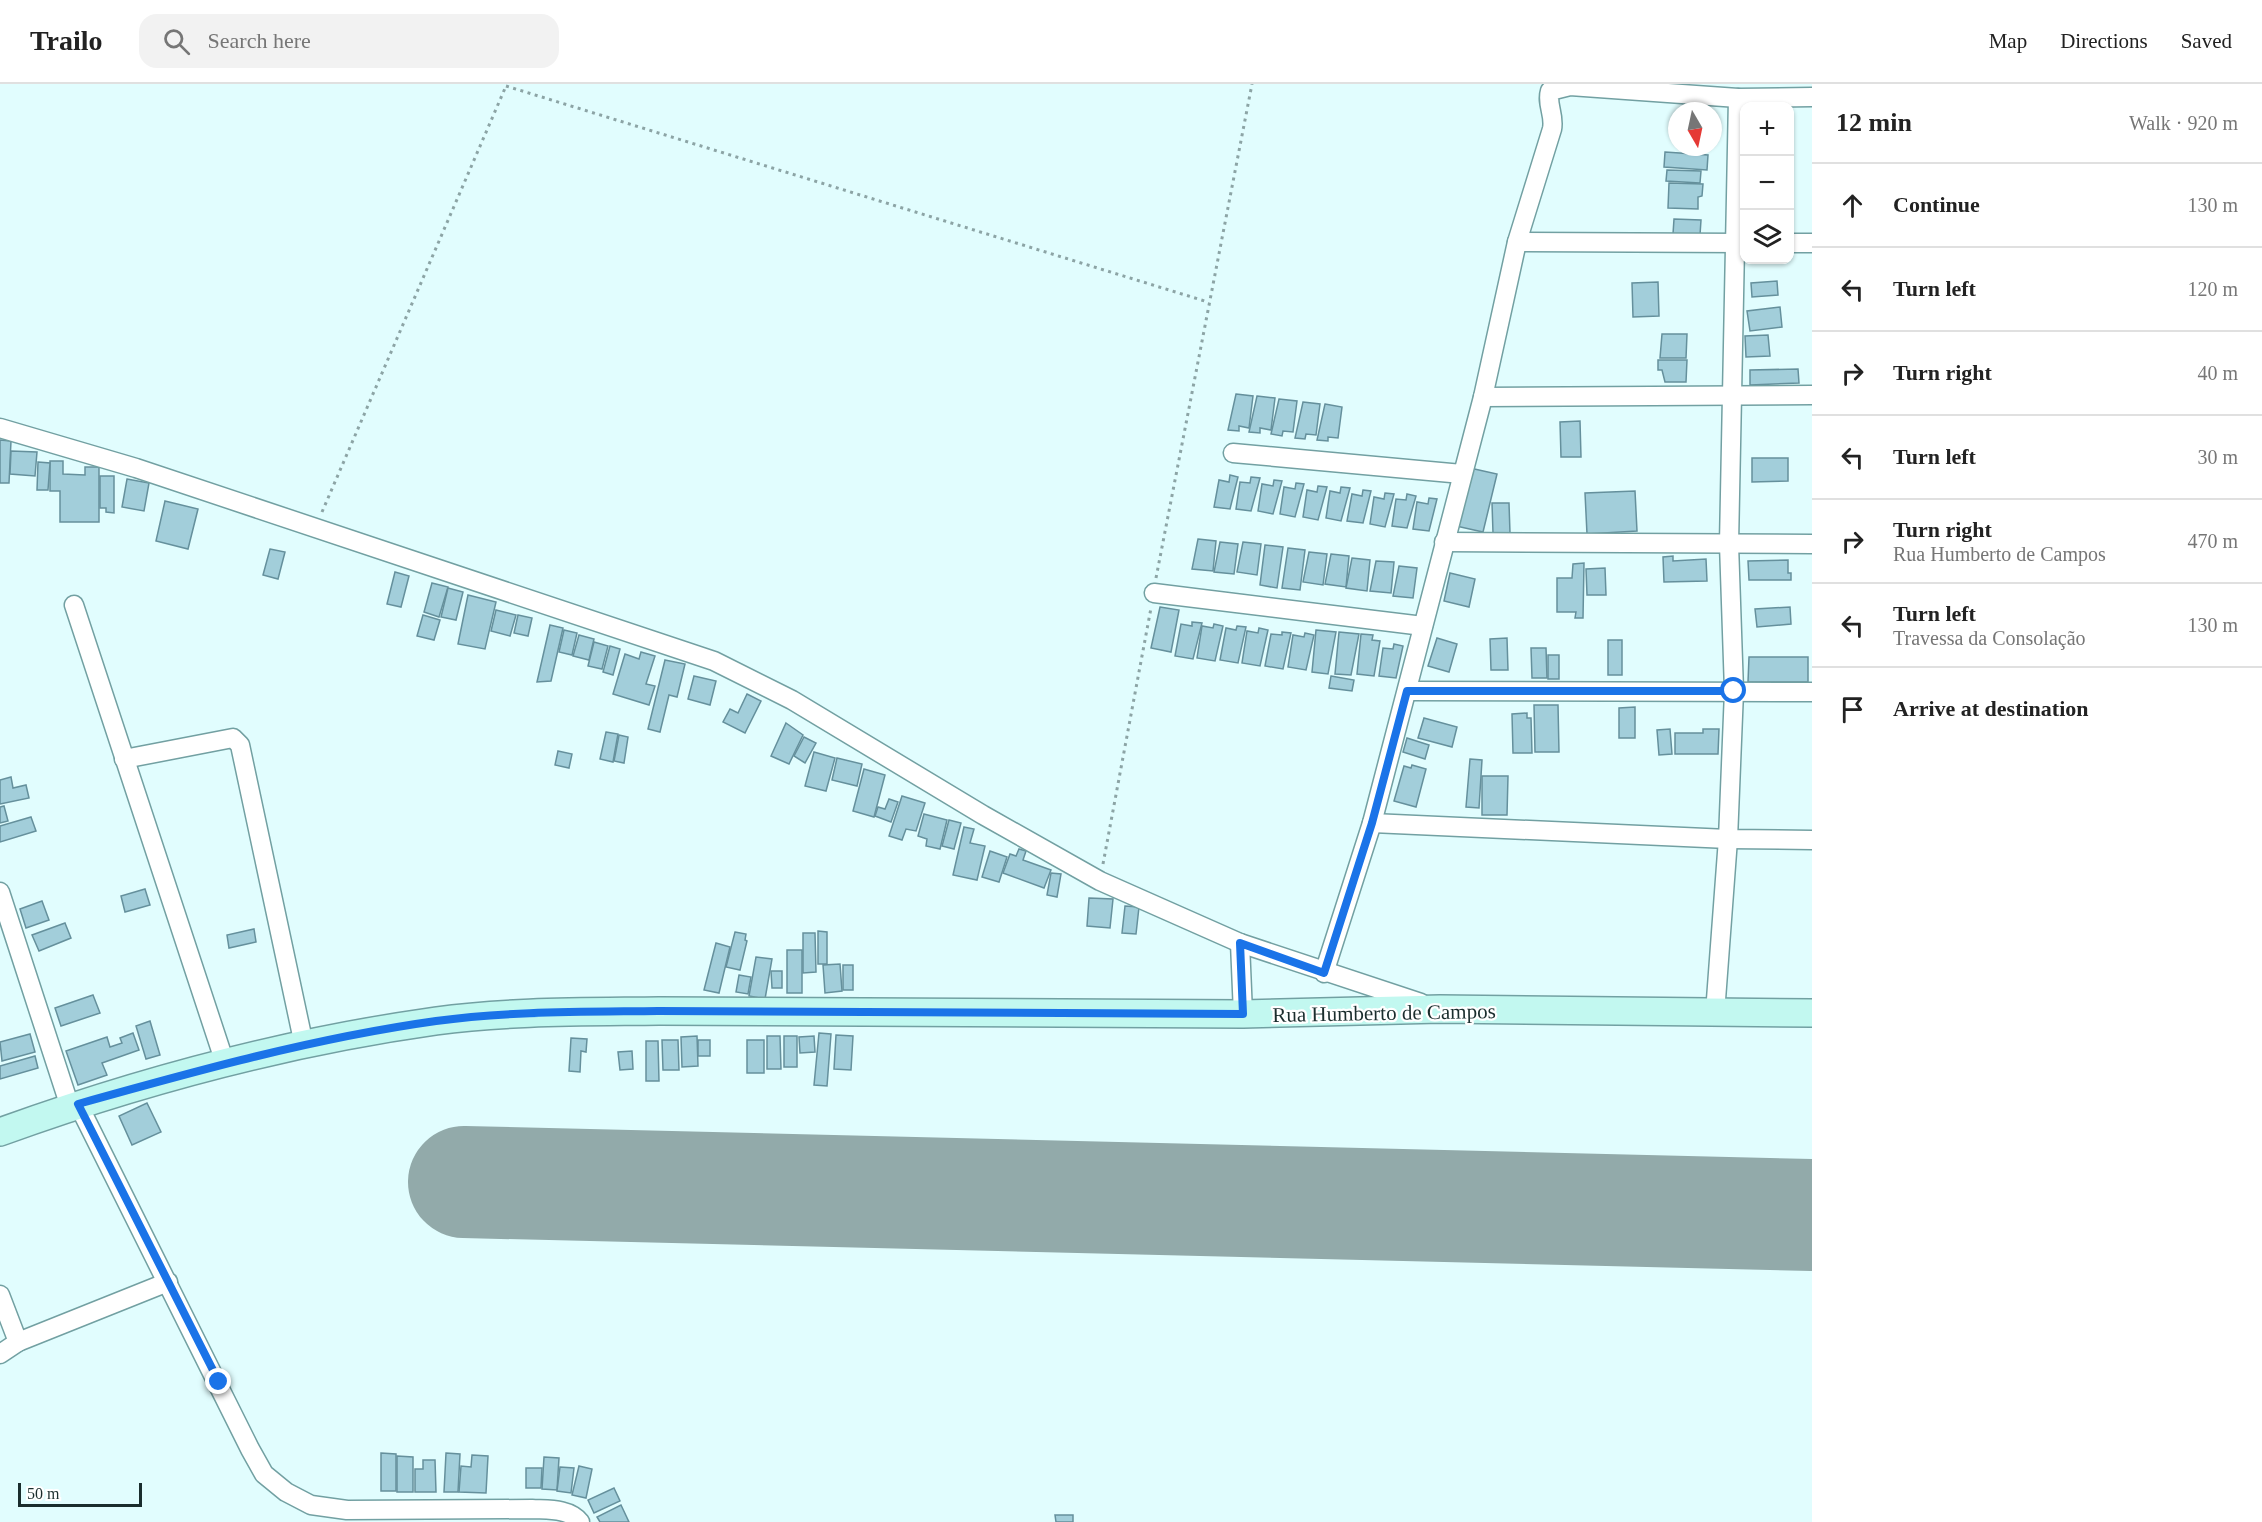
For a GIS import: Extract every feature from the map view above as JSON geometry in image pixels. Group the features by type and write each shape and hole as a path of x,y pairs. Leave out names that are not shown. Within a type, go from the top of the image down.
{"street":[{"path":"1324,973 1372,823 1483,396 1517,242 1552,129 1554,120 1548,97 1550,91 1570,86 1738,98 1812,97"},
{"path":"1715,1013 1728,839 1734,691 1729,544 1731,397 1739,242 1738,98"},
{"path":"1517,242 1739,242"},
{"path":"1794,243 1812,243"},
{"path":"1483,396 1812,395"},
{"path":"0,428 136,468 714,661 792,700 983,815 1100,881 1240,943 1324,973 1440,1009"},
{"path":"1233,453 1462,474"},
{"path":"1444,542 1812,544"},
{"path":"1154,593 1423,626"},
{"path":"74,606 225,1063"},
{"path":"1407,691 1812,692"},
{"path":"124,759 233,738 240,745 304,1045"},
{"path":"1372,823 1728,839 1812,840"},
{"path":"0,892 74,1106 168,1282 264,1474 286,1492 311,1505 347,1510 557,1510 575,1516 580,1522"},
{"path":"1240,943 1243,1014"},
{"name":"Rua Humberto de Campos","path":"0,1132 74,1106 225,1063 304,1045 437,1021 565,1012 1243,1014 1440,1009 1812,1013"},
{"path":"0,1354 18,1342 168,1282"},
{"path":"0,1295 18,1342"}],"path":[{"path":"1100,881 1208,302 1252,84"},
{"path":"316,528 506,85 1208,302"}],"building":[{"path":"1665,152 1668,152 1668,156 1708,156 1707,170 1664,167"},
{"path":"1667,170 1701,171 1700,183 1666,181"},
{"path":"1669,183 1703,184 1702,196 1698,197 1698,209 1668,208"},
{"path":"1674,219 1701,220 1700,235 1673,234"},
{"path":"1777,281 1778,295 1752,297 1751,283"},
{"path":"1658,282 1659,316 1633,317 1632,283"},
{"path":"1780,307 1782,327 1750,331 1747,311"},
{"path":"1662,334 1687,334 1686,358 1660,358"},
{"path":"1768,335 1770,356 1746,357 1745,336"},
{"path":"1658,360 1687,360 1686,382 1665,382 1662,370 1658,370"},
{"path":"1798,369 1799,383 1750,385 1750,370"},
{"path":"1236,394 1253,396 1249,428 1239,426 1239,431 1228,430"},
{"path":"1257,396 1275,398 1271,430 1260,428 1260,433 1249,432"},
{"path":"1279,399 1297,401 1293,432 1283,431 1282,436 1271,434"},
{"path":"1303,402 1320,404 1316,435 1306,434 1305,439 1295,438"},
{"path":"1325,404 1342,407 1338,438 1328,437 1328,441 1317,440"},
{"path":"1580,421 1581,457 1561,457 1560,422"},
{"path":"0,440 11,441 9,483 0,483"},
{"path":"11,451 37,452 35,476 10,474"},
{"path":"1752,458 1788,458 1788,481 1752,482"},
{"path":"50,461 63,461 63,474 85,475 85,467 99,467 99,522 60,522 60,491 50,491"},
{"path":"38,462 50,463 48,490 37,490"},
{"path":"1470,468 1497,474 1483,532 1456,526"},
{"path":"1230,475 1238,477 1230,509 1214,507 1219,480 1229,482"},
{"path":"100,476 114,476 114,513 106,512 106,508 100,508"},
{"path":"1251,477 1260,478 1251,511 1236,509 1240,482 1250,483"},
{"path":"127,479 149,483 144,511 122,507"},
{"path":"1274,480 1282,481 1273,514 1258,511 1262,484 1273,486"},
{"path":"1296,483 1304,484 1295,517 1280,514 1284,487 1295,489"},
{"path":"1318,486 1327,487 1318,520 1303,517 1307,490 1317,492"},
{"path":"1341,487 1350,488 1341,521 1326,518 1330,491 1340,493"},
{"path":"1363,490 1371,491 1363,523 1347,521 1352,494 1362,496"},
{"path":"1635,491 1637,531 1587,534 1585,493"},
{"path":"1385,493 1394,494 1385,527 1370,524 1374,497 1384,499"},
{"path":"1407,494 1416,496 1407,528 1392,526 1396,499 1406,500"},
{"path":"1429,498 1437,499 1429,531 1413,529 1417,502 1428,504"},
{"path":"165,501 198,509 188,549 156,541"},
{"path":"1492,503 1509,503 1510,533 1493,533"},
{"path":"1198,539 1216,541 1213,571 1192,569"},
{"path":"1220,542 1238,544 1234,574 1214,572"},
{"path":"1243,542 1261,544 1257,575 1237,572"},
{"path":"1265,545 1283,547 1277,588 1260,585"},
{"path":"1288,548 1305,550 1300,590 1282,588"},
{"path":"270,549 285,552 278,579 263,575"},
{"path":"1309,552 1327,554 1323,585 1303,582"},
{"path":"1331,554 1349,556 1346,587 1325,584"},
{"path":"1673,556 1673,561 1706,559 1707,581 1664,582 1663,557"},
{"path":"1352,558 1370,560 1367,591 1346,588"},
{"path":"1788,560 1788,573 1791,573 1791,580 1749,580 1748,561"},
{"path":"1376,561 1394,562 1391,593 1370,591"},
{"path":"1584,563 1583,618 1575,618 1576,612 1557,612 1557,578 1572,578 1573,564"},
{"path":"1399,566 1417,568 1413,598 1393,596"},
{"path":"1605,568 1606,595 1587,595 1586,569"},
{"path":"395,572 409,576 401,607 387,604"},
{"path":"1450,573 1475,579 1469,607 1444,601"},
{"path":"432,583 448,587 439,617 424,612"},
{"path":"448,588 463,592 456,620 441,617"},
{"path":"468,595 496,602 485,649 458,644"},
{"path":"1160,607 1179,610 1171,652 1151,648"},
{"path":"1790,607 1791,624 1757,627 1755,609"},
{"path":"496,610 516,615 510,636 491,631"},
{"path":"423,615 440,620 434,640 417,636"},
{"path":"518,615 532,618 528,636 514,633"},
{"path":"1192,622 1202,623 1193,659 1175,656 1181,624 1192,626"},
{"path":"1214,624 1223,626 1215,661 1197,658 1202,626 1213,628"},
{"path":"550,625 563,628 551,681 537,682"},
{"path":"1237,626 1246,627 1238,663 1220,660 1226,628 1236,630"},
{"path":"1259,628 1268,630 1260,666 1242,663 1247,631 1258,633"},
{"path":"564,630 577,633 572,655 559,652"},
{"path":"1316,630 1336,632 1328,674 1312,672"},
{"path":"1282,632 1291,633 1283,669 1265,666 1271,634 1282,635"},
{"path":"1339,632 1359,634 1351,675 1335,674"},
{"path":"1305,633 1314,635 1306,670 1288,667 1293,635 1304,637"},
{"path":"1361,634 1373,635 1372,640 1380,641 1374,676 1357,674"},
{"path":"579,635 594,639 589,660 573,656"},
{"path":"1437,638 1457,644 1449,672 1428,666"},
{"path":"1507,638 1508,670 1491,670 1490,639"},
{"path":"1608,640 1622,640 1622,675 1608,675"},
{"path":"594,642 608,646 602,669 588,666"},
{"path":"1394,644 1403,646 1396,678 1379,676 1383,648 1393,649"},
{"path":"610,646 620,649 613,675 603,672"},
{"path":"1531,648 1546,648 1547,678 1532,678"},
{"path":"641,652 655,656 646,684 655,686 649,705 613,694 625,654 639,659"},
{"path":"1548,655 1559,655 1559,679 1548,679"},
{"path":"1749,657 1808,657 1808,682 1748,682"},
{"path":"665,660 685,664 677,697 669,695 660,732 648,729"},
{"path":"694,676 716,681 710,705 688,699"},
{"path":"1331,676 1354,680 1352,691 1329,688"},
{"path":"747,694 761,701 745,733 723,722 730,709 738,713"},
{"path":"1534,705 1558,705 1559,752 1535,752"},
{"path":"1635,707 1635,738 1619,738 1619,708"},
{"path":"1527,713 1527,718 1531,718 1532,753 1513,753 1512,714"},
{"path":"1424,718 1457,727 1452,747 1418,738"},
{"path":"786,723 803,735 789,764 771,756"},
{"path":"1670,729 1672,754 1659,755 1657,730"},
{"path":"1703,729 1719,729 1718,754 1675,754 1675,733 1703,733"},
{"path":"606,732 618,734 613,762 600,759"},
{"path":"619,735 628,737 624,763 614,761"},
{"path":"804,737 816,743 805,763 794,756"},
{"path":"1407,738 1429,745 1425,759 1403,752"},
{"path":"558,751 572,754 569,768 555,765"},
{"path":"814,752 835,758 826,791 805,786"},
{"path":"837,758 862,764 857,786 832,780"},
{"path":"1470,759 1482,760 1479,808 1466,807"},
{"path":"1412,765 1426,769 1416,807 1394,801 1404,766 1411,768"},
{"path":"864,769 885,775 874,817 853,811"},
{"path":"1482,776 1508,776 1507,815 1482,815"},
{"path":"11,777 13,788 26,785 29,798 0,804 0,780"},
{"path":"902,796 925,803 916,831 906,829 902,840 889,836"},
{"path":"889,799 898,802 891,822 875,816 878,807 885,809"},
{"path":"4,806 8,821 0,823 0,807"},
{"path":"924,814 947,820 940,849 926,846 927,839 918,836"},
{"path":"31,817 36,831 0,842 0,826"},
{"path":"949,820 961,823 954,849 942,846"},
{"path":"964,827 974,829 970,843 985,846 977,880 953,875"},
{"path":"1019,849 1026,851 1023,860 1051,870 1044,888 1003,873 1010,854 1016,856"},
{"path":"990,851 1007,857 999,882 982,877"},
{"path":"1051,873 1061,874 1057,897 1047,895"},
{"path":"145,889 150,905 125,912 121,896"},
{"path":"1089,898 1113,899 1110,928 1087,926"},
{"path":"42,901 49,920 26,928 20,909"},
{"path":"1125,906 1139,907 1136,934 1122,933"},
{"path":"65,923 71,938 39,951 32,935"},
{"path":"254,929 256,942 229,948 227,935"},
{"path":"818,931 827,932 827,964 818,964"},
{"path":"735,932 746,934 745,940 747,941 740,970 726,967"},
{"path":"803,933 815,933 816,972 803,973"},
{"path":"716,943 730,947 719,993 704,990"},
{"path":"787,950 802,950 802,993 787,993"},
{"path":"756,957 772,959 765,999 749,996"},
{"path":"840,964 842,991 825,993 823,965"},
{"path":"843,965 853,965 853,990 843,990"},
{"path":"771,971 782,971 782,988 772,988"},
{"path":"739,975 751,977 748,994 736,992"},
{"path":"93,995 100,1013 61,1026 55,1008"},
{"path":"150,1021 160,1055 146,1059 136,1026"},
{"path":"133,1033 139,1050 102,1063 107,1075 78,1085 66,1051 107,1037 110,1047 122,1043 120,1038"},
{"path":"819,1033 831,1034 827,1086 814,1085"},
{"path":"30,1034 35,1052 2,1061 0,1042"},
{"path":"836,1035 853,1036 851,1070 834,1069"},
{"path":"697,1036 698,1066 682,1067 681,1037"},
{"path":"767,1036 780,1036 781,1069 767,1069"},
{"path":"784,1036 797,1036 797,1067 784,1067"},
{"path":"814,1036 815,1052 800,1053 799,1037"},
{"path":"571,1038 587,1039 586,1052 581,1051 580,1072 569,1071"},
{"path":"662,1040 678,1040 679,1070 663,1070"},
{"path":"698,1040 710,1040 710,1056 698,1056"},
{"path":"747,1040 764,1040 764,1073 747,1073"},
{"path":"646,1041 658,1041 659,1081 646,1081"},
{"path":"632,1051 633,1069 620,1070 618,1052"},
{"path":"35,1056 38,1068 0,1079 0,1066"},
{"path":"147,1103 161,1132 132,1145 119,1116"},
{"path":"381,1453 396,1454 396,1491 381,1491"},
{"path":"446,1453 460,1454 458,1492 444,1492"},
{"path":"472,1455 488,1456 486,1493 459,1492 461,1466 471,1467"},
{"path":"397,1456 413,1457 413,1492 397,1492"},
{"path":"544,1457 559,1458 557,1490 542,1489"},
{"path":"423,1460 435,1460 436,1492 415,1492 415,1469 423,1469"},
{"path":"579,1466 592,1469 586,1498 572,1495"},
{"path":"560,1467 574,1468 571,1493 557,1491"},
{"path":"526,1468 542,1468 541,1488 526,1488"},
{"path":"614,1488 620,1501 594,1513 588,1500"},
{"path":"621,1505 629,1522 600,1522 597,1517"},
{"path":"1055,1515 1073,1515 1073,1522 1056,1522"}],"runway":[{"path":"464,1182 1812,1215"}],"route":[{"path":"219,1382 78,1104 225,1063 304,1045 437,1021 565,1012 658,1011 771,1014 1243,1014 1240,943 1324,973 1372,823 1407,691 1734,691"}]}
